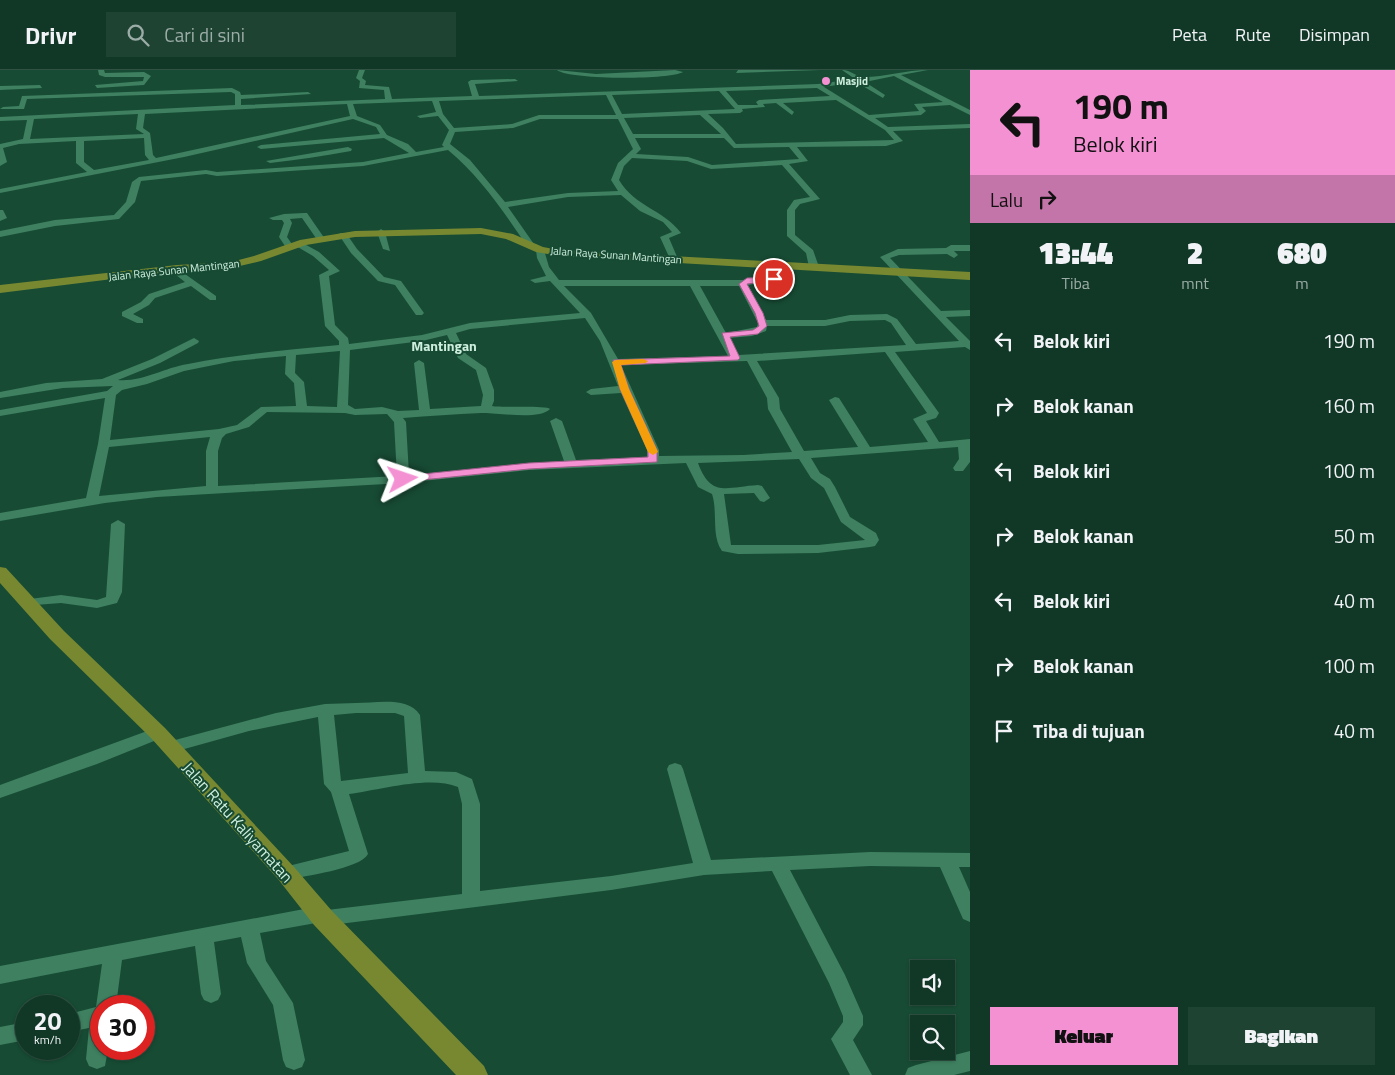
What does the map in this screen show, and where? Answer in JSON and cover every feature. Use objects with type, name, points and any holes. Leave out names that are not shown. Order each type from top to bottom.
[{"type":"main road","name":"Jalan Raya Sunan Mantingan","points":[[0,289],[246,262],[294,245],[343,235],[381,232],[481,232],[509,236],[536,249],[970,276]]},
{"type":"main road","name":"Jalan Ratu Kaliyamatan","points":[[2,576],[57,635],[164,740],[286,873],[322,916],[474,1075]]},
{"type":"street","points":[[101,70],[101,74],[105,75],[147,75],[143,89],[133,99]]},
{"type":"street","points":[[362,70],[359,78],[363,81],[361,88],[387,88],[389,102]]},
{"type":"street","points":[[560,70],[562,74],[572,75],[679,71],[686,78]]},
{"type":"street","points":[[787,70],[802,87]]},
{"type":"street","points":[[701,112],[734,146],[886,144],[899,141],[887,129],[837,98],[804,70]]},
{"type":"street","points":[[736,71],[817,70]]},
{"type":"street","points":[[845,70],[883,96]]},
{"type":"street","points":[[876,70],[955,102],[970,113]]},
{"type":"street","points":[[795,80],[828,85],[921,70]]},
{"type":"street","points":[[736,71],[743,77]]},
{"type":"street","points":[[512,73],[520,96]]},
{"type":"street","points":[[476,98],[470,83],[515,80]]},
{"type":"street","points":[[90,86],[144,83]]},
{"type":"street","points":[[749,83],[754,88]]},
{"type":"street","points":[[0,119],[305,104],[350,104],[520,96],[802,87],[819,83]]},
{"type":"street","points":[[692,84],[698,91]]},
{"type":"street","points":[[305,86],[308,87],[305,104]]},
{"type":"street","points":[[0,88],[48,87]]},
{"type":"street","points":[[284,95],[285,87]]},
{"type":"street","points":[[742,89],[751,97]]},
{"type":"street","points":[[16,96],[232,90],[237,91],[238,107]]},
{"type":"street","points":[[451,128],[506,127],[520,125],[539,117],[620,117],[701,112],[739,112],[740,110],[721,90]]},
{"type":"street","points":[[238,97],[308,94]]},
{"type":"street","points":[[608,94],[637,149],[622,165],[615,180],[623,193],[643,209],[666,220],[677,232],[664,237],[674,259]]},
{"type":"street","points":[[0,96],[8,96]]},
{"type":"street","points":[[917,97],[938,96]]},
{"type":"street","points":[[0,110],[20,108],[24,97]]},
{"type":"street","points":[[737,108],[762,107],[758,102],[837,98]]},
{"type":"street","points":[[435,100],[440,114],[451,128]]},
{"type":"street","points":[[778,101],[792,113]]},
{"type":"street","points":[[866,117],[921,113],[923,111],[916,105],[955,102]]},
{"type":"street","points":[[350,104],[354,117]]},
{"type":"street","points":[[116,113],[128,105]]},
{"type":"street","points":[[142,112],[139,127],[147,133],[149,155],[154,160]]},
{"type":"street","points":[[420,116],[440,114]]},
{"type":"street","points":[[0,164],[3,162],[0,148],[26,139],[31,117]]},
{"type":"street","points":[[0,191],[184,155],[354,117],[378,126],[385,136],[405,146],[413,153]]},
{"type":"street","points":[[321,124],[333,141],[355,156]]},
{"type":"street","points":[[451,128],[470,124]]},
{"type":"street","points":[[887,129],[970,126]]},
{"type":"street","points":[[451,128],[445,142],[449,148],[467,162],[536,249],[555,280],[588,315],[616,362],[624,389],[652,450],[654,460]]},
{"type":"street","points":[[20,142],[147,136]]},
{"type":"street","points":[[261,147],[385,136]]},
{"type":"street","points":[[630,136],[726,136]]},
{"type":"street","points":[[255,138],[269,161],[271,170]]},
{"type":"street","points":[[80,139],[80,163],[93,173]]},
{"type":"street","points":[[631,156],[688,159],[711,167],[785,164],[804,161],[791,145]]},
{"type":"street","points":[[0,234],[55,223],[116,217],[121,214],[136,194],[138,180],[200,170],[271,170],[355,156],[413,153],[449,148]]},
{"type":"street","points":[[269,161],[309,157],[319,153],[355,156]]},
{"type":"street","points":[[184,155],[190,161]]},
{"type":"street","points":[[785,164],[816,199],[797,202],[791,210],[791,236],[810,252],[814,267]]},
{"type":"street","points":[[503,206],[568,194],[623,193]]},
{"type":"street","points":[[294,210],[303,215],[322,239]]},
{"type":"street","points":[[0,212],[3,218],[0,219]]},
{"type":"street","points":[[273,218],[303,215]]},
{"type":"street","points":[[284,216],[288,223],[283,237],[294,245],[308,248],[335,270],[335,272],[324,275],[330,326],[341,335],[346,348],[342,406],[345,410]]},
{"type":"street","points":[[381,232],[388,249]]},
{"type":"street","points":[[343,235],[381,279],[398,283],[419,313]]},
{"type":"street","points":[[968,343],[884,258],[898,252],[952,253],[956,247],[970,248]]},
{"type":"street","points":[[770,264],[774,278],[772,280],[780,293]]},
{"type":"street","points":[[179,268],[180,273],[191,283],[213,298]]},
{"type":"street","points":[[535,280],[743,283],[772,280]]},
{"type":"street","points":[[693,282],[735,358]]},
{"type":"street","points":[[140,321],[125,314],[146,303],[146,300],[152,296],[191,283]]},
{"type":"street","points":[[724,336],[756,332],[762,329],[763,323],[743,283]]},
{"type":"street","points":[[938,314],[970,313]]},
{"type":"street","points":[[92,501],[104,444],[110,394],[113,389],[148,381],[172,370],[198,365],[422,338],[470,326],[588,315]]},
{"type":"street","points":[[763,323],[825,323],[850,318],[887,316],[894,320],[914,348]]},
{"type":"street","points":[[450,331],[462,356],[481,368],[490,400],[484,409]]},
{"type":"street","points":[[106,382],[156,361],[180,346],[194,341]]},
{"type":"street","points":[[616,362],[750,358],[889,350],[968,343]]},
{"type":"street","points":[[180,346],[198,365]]},
{"type":"street","points":[[889,350],[933,413],[930,416],[919,419],[935,445]]},
{"type":"street","points":[[292,353],[290,374],[299,382],[302,409]]},
{"type":"street","points":[[717,491],[721,503],[724,544],[730,549],[818,549],[870,543],[872,540],[871,536],[843,516],[836,498],[822,477],[815,475],[774,409],[772,398],[750,358]]},
{"type":"street","points":[[419,363],[425,412]]},
{"type":"street","points":[[0,395],[26,390],[106,382],[131,384]]},
{"type":"street","points":[[591,392],[624,389]]},
{"type":"street","points":[[0,413],[110,394]]},
{"type":"street","points":[[835,400],[866,450]]},
{"type":"street","points":[[104,444],[221,432],[241,428],[256,412],[265,409],[386,410],[396,414],[484,409],[512,412],[544,409]]},
{"type":"street","points":[[396,414],[400,422],[403,479]]},
{"type":"street","points":[[556,421],[571,464]]},
{"type":"street","points":[[212,490],[213,452],[217,435],[221,432]]},
{"type":"street","points":[[0,517],[92,501],[157,493],[403,479],[571,464],[802,455],[966,443],[964,464],[959,468]]},
{"type":"street","points":[[690,459],[704,489],[717,491],[758,489],[764,498]]},
{"type":"street","points":[[27,603],[60,599],[97,604],[111,601],[115,592],[118,524]]},
{"type":"street","points":[[0,792],[91,760],[164,740],[325,709],[368,707],[410,711],[412,715],[417,778]]},
{"type":"street","points":[[325,709],[334,787],[339,789],[417,778],[461,779],[469,788],[471,900]]},
{"type":"street","points":[[675,769],[704,868]]},
{"type":"street","points":[[286,873],[352,858],[359,854],[342,807],[339,789]]},
{"type":"street","points":[[0,975],[203,936],[322,916],[612,883],[704,868],[870,859],[970,860]]},
{"type":"street","points":[[947,861],[970,914]]},
{"type":"street","points":[[777,863],[849,1006],[853,1024],[841,1039],[861,1075]]},
{"type":"street","points":[[249,928],[257,963],[283,1003],[294,1060]]},
{"type":"street","points":[[203,936],[211,994]]},
{"type":"street","points":[[105,995],[113,954]]},
{"type":"street","points":[[0,1036],[15,1033]]},
{"type":"street","points":[[916,1075],[970,1061]]},
{"type":"slow traffic","points":[[643,361],[616,362],[624,389],[653,452]]},
{"type":"place","name":"Masjid","points":[[826,81]]},
{"type":"district","name":"Mantingan","points":[[444,346]]},
{"type":"route","points":[[403,479],[458,475],[529,466],[654,460],[652,450],[624,389],[616,362],[735,358],[724,336],[756,332],[762,329],[763,326],[759,313],[743,284],[747,281],[774,279]]}]
